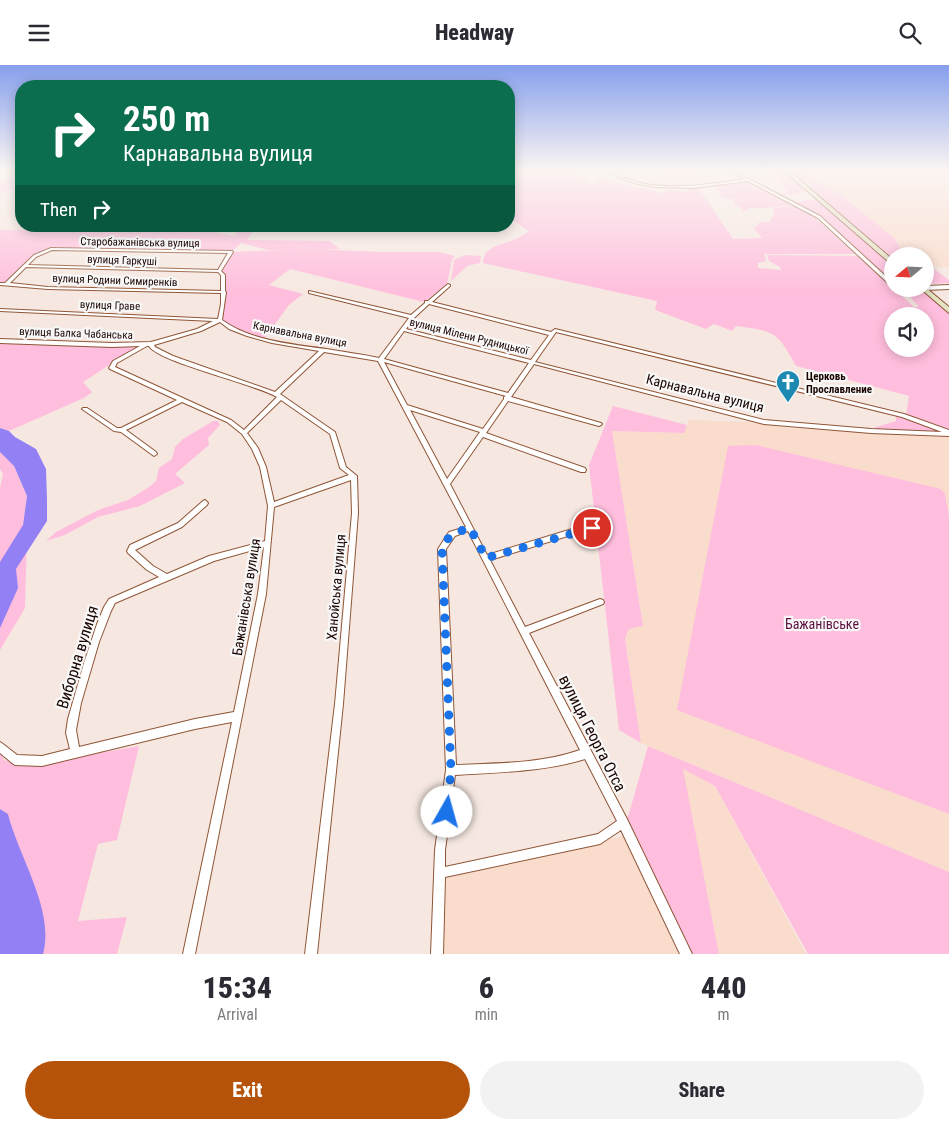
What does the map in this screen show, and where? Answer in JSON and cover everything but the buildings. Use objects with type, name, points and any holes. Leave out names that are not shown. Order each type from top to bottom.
[{"type":"main road","points":[[832,210],[884,255]]},
{"type":"main road","points":[[934,297],[949,311]]},
{"type":"street","points":[[807,210],[819,217],[884,277]]},
{"type":"street","name":"Старобажанівська вулиця","points":[[25,266],[35,257],[48,250],[231,252],[219,271]]},
{"type":"street","points":[[3,284],[25,266]]},
{"type":"street","name":"вулиця Гаркуші","points":[[25,266],[219,271]]},
{"type":"street","points":[[148,344],[198,329],[220,320],[224,292],[223,275],[219,271]]},
{"type":"street","name":"вулиця Родини Симиренків","points":[[3,284],[48,288],[224,292]]},
{"type":"street","points":[[380,360],[412,317],[448,285]]},
{"type":"street","points":[[934,288],[949,287]]},
{"type":"street","name":"вулиця Мілени Рудницької","points":[[311,292],[412,317]]},
{"type":"street","name":"вулиця Мілени Рудницької","points":[[427,302],[554,332]]},
{"type":"street","name":"вулиця Граве","points":[[0,310],[220,320]]},
{"type":"street","name":"Карнавальна вулиця","points":[[220,320],[226,327],[251,337],[380,360]]},
{"type":"street","name":"вулиця Мілени Рудницької","points":[[402,329],[532,362]]},
{"type":"street","points":[[447,484],[554,332]]},
{"type":"street","name":"Карнавальна вулиця","points":[[554,332],[904,415],[949,433]]},
{"type":"street","name":"вулиця Балка Чабанська","points":[[0,341],[148,344]]},
{"type":"street","points":[[148,344],[171,357],[278,395],[333,433],[343,468],[354,476]]},
{"type":"street","name":"Бажанівська вулиця","points":[[148,344],[115,362],[112,368],[150,383],[181,400],[229,421],[244,433],[260,457],[271,506],[262,594],[189,954]]},
{"type":"street","points":[[244,433],[278,395],[324,350]]},
{"type":"street","points":[[380,360],[599,424]]},
{"type":"street","points":[[380,360],[407,407],[470,528],[452,534],[442,549],[451,770],[440,850],[437,954]]},
{"type":"street","name":"Карнавальна вулиця","points":[[532,362],[764,422],[872,431],[949,433]]},
{"type":"street","points":[[85,409],[116,430],[122,430],[181,400]]},
{"type":"street","points":[[407,407],[583,470]]},
{"type":"street","points":[[122,430],[154,454]]},
{"type":"street","points":[[271,506],[354,476]]},
{"type":"street","name":"Ханойська вулиця","points":[[312,954],[339,704],[354,513],[354,476]]},
{"type":"street","points":[[167,578],[150,568],[131,551],[133,547],[186,521],[204,503]]},
{"type":"street","points":[[486,558],[596,525]]},
{"type":"street","name":"вулиця Георга Отса","points":[[470,528],[623,823],[686,954]]},
{"type":"street","name":"Виборна вулиця","points":[[76,752],[72,741],[71,729],[76,705],[109,604],[115,599],[212,558],[268,543]]},
{"type":"street","points":[[524,631],[600,601]]},
{"type":"street","points":[[0,747],[15,760],[30,762],[238,716]]},
{"type":"street","points":[[451,770],[534,764],[572,759],[587,753]]},
{"type":"street","points":[[440,873],[600,839],[623,823]]},
{"type":"shaded area","points":[[860,210],[949,210],[949,267],[934,267],[934,247],[900,247],[894,238]]},
{"type":"shaded area","points":[[689,420],[749,422],[787,428],[949,437],[949,516],[945,494],[677,709],[949,814],[949,872],[641,743],[625,639],[629,629],[643,626],[612,431],[684,433]]},
{"type":"shaded area","points":[[0,428],[9,431],[15,437],[36,449],[46,469],[47,521],[16,569],[18,588],[0,628],[0,562],[23,525],[27,496],[14,466],[0,452]]},
{"type":"shaded area","points":[[682,768],[715,786],[806,954],[719,954]]},
{"type":"shaded area","points":[[0,809],[8,814],[40,902],[45,937],[43,954],[0,954]]},
{"type":"shaded area","points":[[624,836],[679,954],[444,954],[442,877]]},
{"type":"green space","points":[[515,210],[714,210],[733,239],[762,238],[753,227],[758,226],[758,223],[770,222],[774,210],[803,210],[812,215],[855,254],[764,254],[766,261],[758,263],[758,268],[781,270],[780,267],[769,261],[767,255],[857,256],[884,280],[884,297],[903,297],[914,307],[884,307],[884,357],[934,357],[934,307],[919,307],[910,297],[930,297],[934,300],[949,314],[949,430],[906,415],[909,396],[796,366],[779,339],[759,329],[736,326],[732,331],[714,324],[706,329],[655,310],[657,301],[483,263],[486,253],[490,249],[516,239],[529,231],[515,222]]},
{"type":"green space","points":[[811,210],[830,210],[884,258],[884,275],[814,211]]},
{"type":"green space","points":[[836,210],[860,210],[894,238],[900,247],[884,247],[884,252]]},
{"type":"green space","points":[[0,230],[15,230],[15,232],[214,232],[234,236],[237,232],[252,232],[247,240],[329,241],[340,249],[268,250],[241,243],[231,252],[51,249],[36,256],[12,278],[0,284]]},
{"type":"green space","points":[[311,249],[440,252],[455,256],[452,260],[447,284],[424,302],[290,269],[269,285],[303,294],[289,305],[264,339],[241,332],[225,322],[222,315],[225,299],[224,275],[220,271],[232,252]]},
{"type":"green space","points":[[466,255],[481,256],[480,263],[467,266],[451,281],[454,260]]},
{"type":"green space","points":[[934,269],[949,280],[949,283],[934,284]]},
{"type":"green space","points":[[0,341],[140,345],[83,382],[92,392],[84,398],[9,431],[0,428]]},
{"type":"green space","points":[[613,406],[687,425],[684,433],[612,431],[643,626],[629,629],[625,639],[641,743],[619,730],[589,465]]},
{"type":"green space","points":[[896,415],[944,432],[870,429],[896,421]]},
{"type":"green space","points":[[213,421],[218,421],[220,425],[208,438],[209,445],[175,474],[185,483],[140,506],[98,517],[65,535],[46,541],[56,532],[98,510],[128,500],[149,487],[156,481],[159,468],[172,459],[175,447],[183,439]]},
{"type":"green space","name":"Бажанівське","points":[[756,445],[941,489],[945,494],[949,516],[949,814],[677,710],[728,446]]},
{"type":"green space","points":[[0,452],[14,466],[27,496],[23,525],[27,537],[25,608],[0,650],[0,488],[3,474],[0,469]]},
{"type":"green space","points":[[139,746],[117,840],[98,844],[78,921],[127,917],[117,954],[0,954],[24,862],[14,838],[8,814],[0,809],[0,750],[4,760],[25,766]]},
{"type":"green space","points":[[648,746],[949,872],[949,954],[808,954],[715,786],[683,769],[719,954],[686,954],[623,823],[629,814]]},
{"type":"place","name":"Церковь Прославление","points":[[788,403]]},
{"type":"route","points":[[447,812],[451,770],[442,549],[444,543],[452,534],[470,528],[486,558],[592,528]]}]
